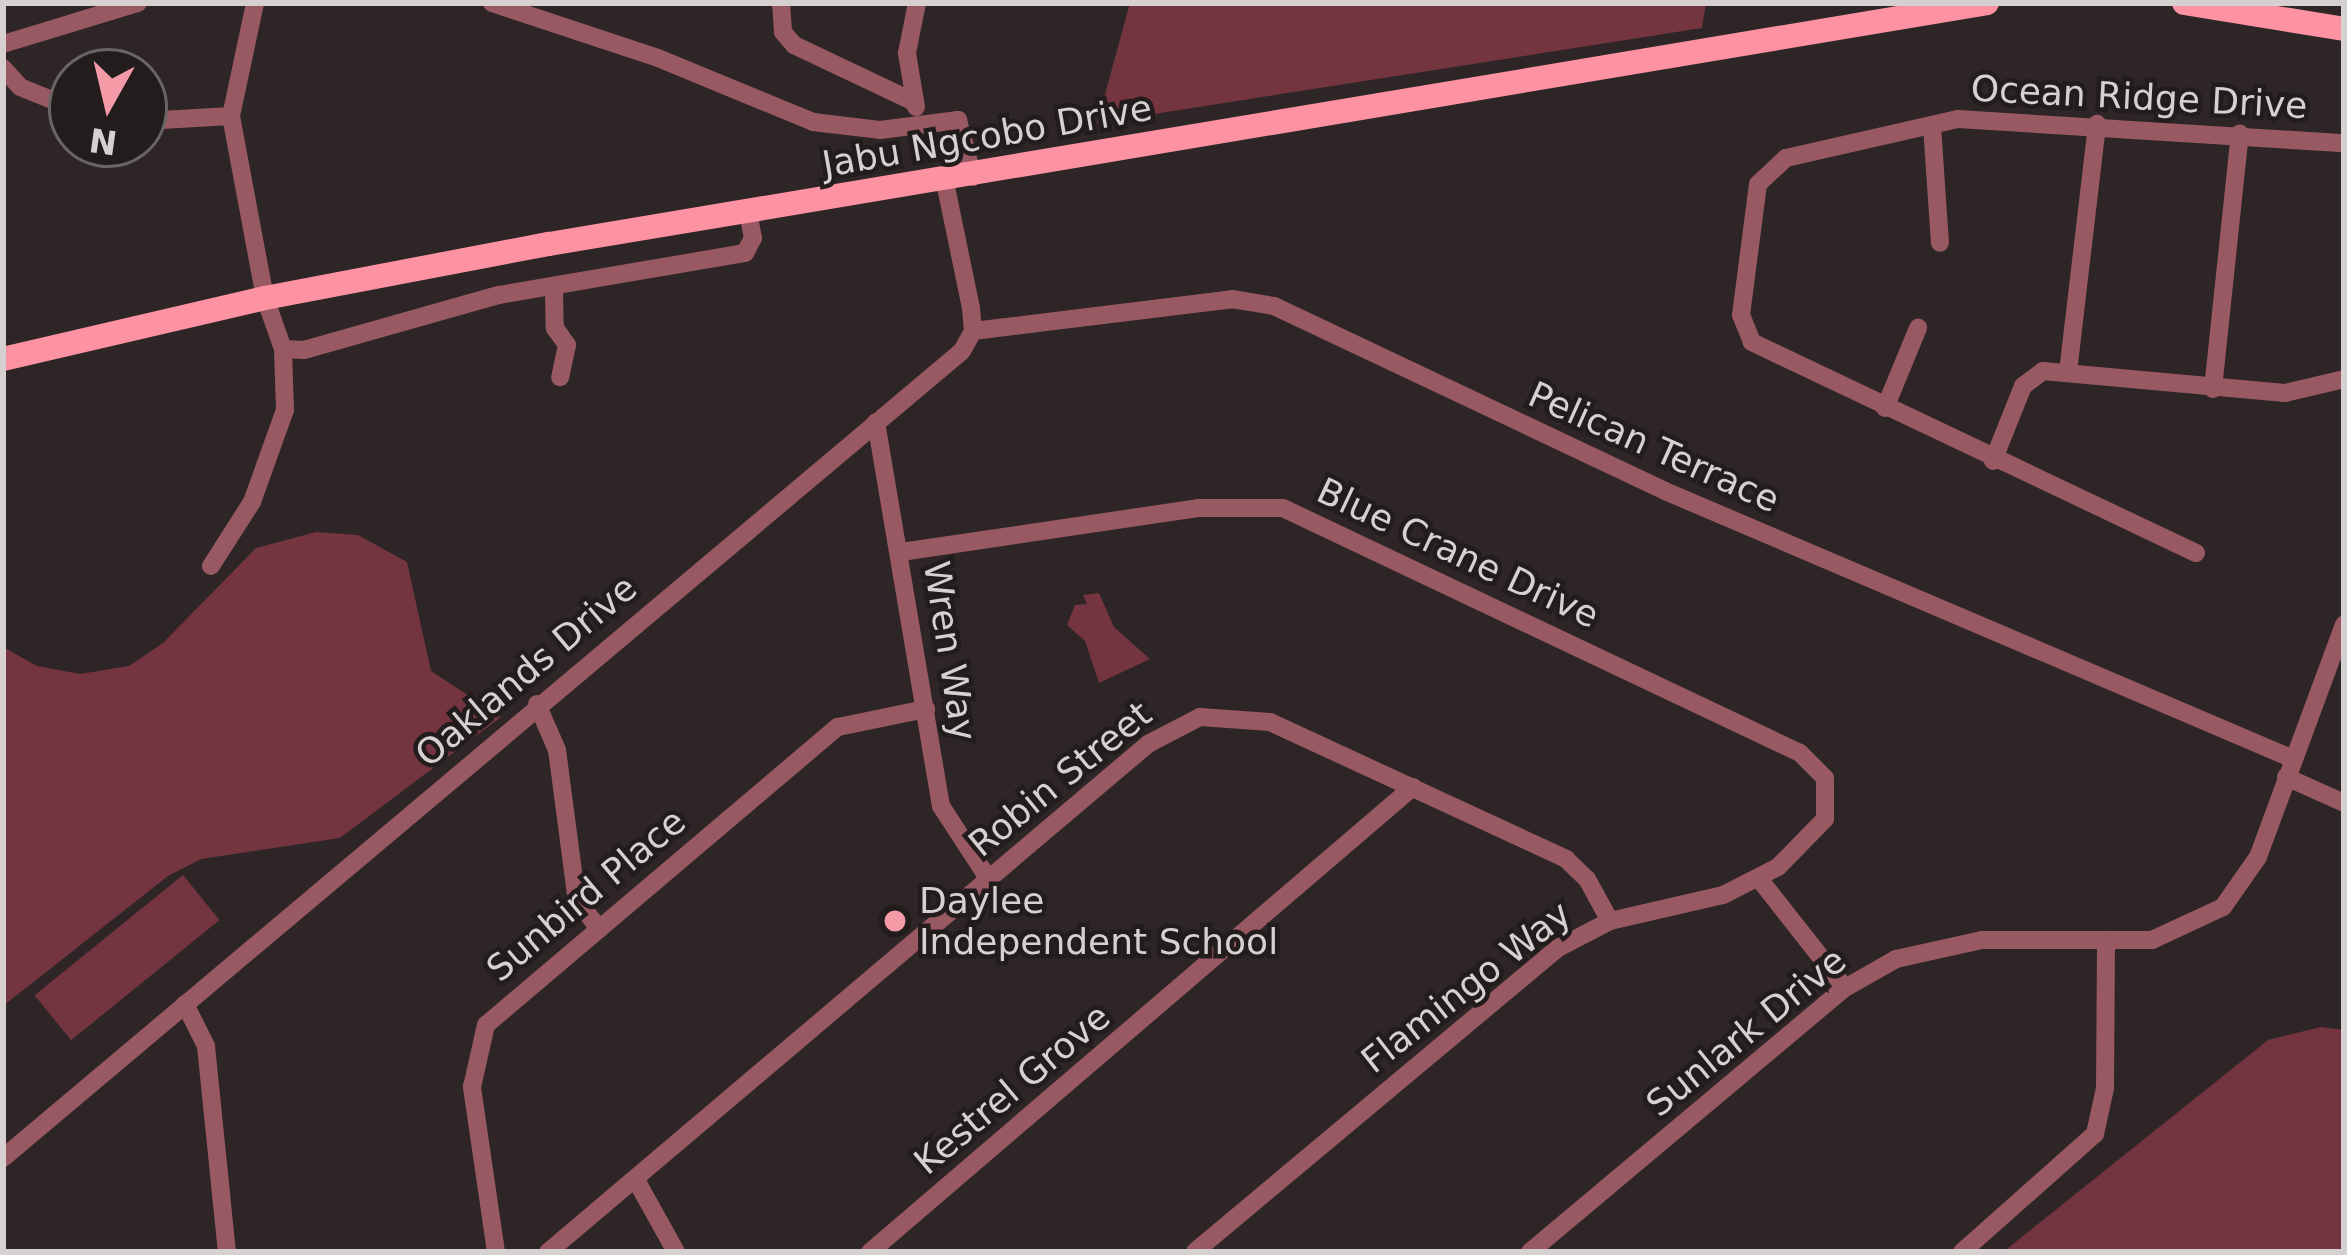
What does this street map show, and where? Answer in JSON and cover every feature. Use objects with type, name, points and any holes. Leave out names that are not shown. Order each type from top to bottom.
[{"type":"main road","name":"Jabu Ngcobo Drive","points":[[3,359],[265,298],[945,183],[1811,27],[1988,3]]},
{"type":"main road","points":[[2184,3],[2344,29]]},
{"type":"street","points":[[3,44],[138,3]]},
{"type":"street","points":[[212,566],[276,446],[285,410],[283,349],[265,298],[232,116],[255,3]]},
{"type":"street","points":[[781,3],[783,32],[794,45],[912,101]]},
{"type":"street","points":[[916,3],[907,53],[912,101],[924,121]]},
{"type":"street","points":[[504,4],[813,122],[880,130],[924,121],[958,121],[973,177]]},
{"type":"street","points":[[3,68],[20,87],[48,98]]},
{"type":"street","points":[[168,120],[232,116]]},
{"type":"street","name":"Ocean Ridge Drive","points":[[2196,554],[1772,356],[1744,331],[1754,205],[1768,170],[1786,158],[1992,117],[2344,143]]},
{"type":"street","points":[[2068,372],[2097,124]]},
{"type":"street","name":"Ocean Ridge Drive","points":[[1932,126],[1940,243]]},
{"type":"street","points":[[2213,388],[2240,133]]},
{"type":"street","points":[[945,183],[973,331]]},
{"type":"street","points":[[283,349],[554,289],[745,253],[753,238],[748,213]]},
{"type":"street","points":[[554,289],[555,328],[568,346],[560,377]]},
{"type":"street","name":"Pelican Terrace","points":[[973,331],[1232,299],[1274,306],[1665,491],[2289,767],[2344,803]]},
{"type":"street","points":[[1885,408],[1918,328]]},
{"type":"street","name":"Oaklands Drive","points":[[3,1157],[536,704],[962,351],[973,331]]},
{"type":"street","points":[[1994,460],[2023,386],[2043,371],[2285,393],[2344,379]]},
{"type":"street","name":"Wren Way","points":[[876,422],[947,824],[988,878]]},
{"type":"street","name":"Blue Crane Drive","points":[[901,552],[1234,504],[1301,514],[1808,758],[1829,790],[1825,819],[1760,880]]},
{"type":"street","name":"Sunlark Drive","points":[[1533,1251],[1845,988],[1896,959],[1954,942],[2106,943],[2174,934],[2223,907],[2258,857],[2344,624]]},
{"type":"street","points":[[536,704],[557,750],[577,901],[601,929]]},
{"type":"street","name":"Sunbird Place","points":[[496,1252],[472,1087],[476,1045],[501,1010],[838,727],[926,709]]},
{"type":"street","name":"Robin Street","points":[[548,1252],[1148,744],[1200,717],[1270,722],[1578,867],[1610,921]]},
{"type":"street","name":"Kestrel Grove","points":[[870,1252],[1413,787]]},
{"type":"street","points":[[1760,880],[1845,988]]},
{"type":"street","name":"Flamingo Way","points":[[1196,1252],[1532,968],[1610,921],[1760,880]]},
{"type":"street","points":[[1962,1252],[2095,1134],[2104,1088],[2106,943]]},
{"type":"street","points":[[184,1004],[206,1046],[227,1252]]},
{"type":"street","points":[[636,1180],[676,1252]]},
{"type":"shaded area","points":[[1130,3],[1706,3],[1702,28],[1097,123]]},
{"type":"shaded area","points":[[316,532],[358,535],[407,562],[431,671],[501,717],[340,838],[201,859],[168,876],[3,1006],[3,647],[37,666],[80,674],[129,666],[163,643],[256,548]]},
{"type":"shaded area","points":[[1099,593],[1114,627],[1150,659],[1099,683],[1085,641],[1067,625],[1075,605],[1087,604],[1083,595]]},
{"type":"shaded area","points":[[183,875],[220,920],[71,1040],[35,995]]},
{"type":"shaded area","points":[[2321,1027],[2344,1030],[2344,1252],[2003,1252],[2268,1040]]},
{"type":"place","name":"Daylee Independent School","points":[[895,921]]}]
